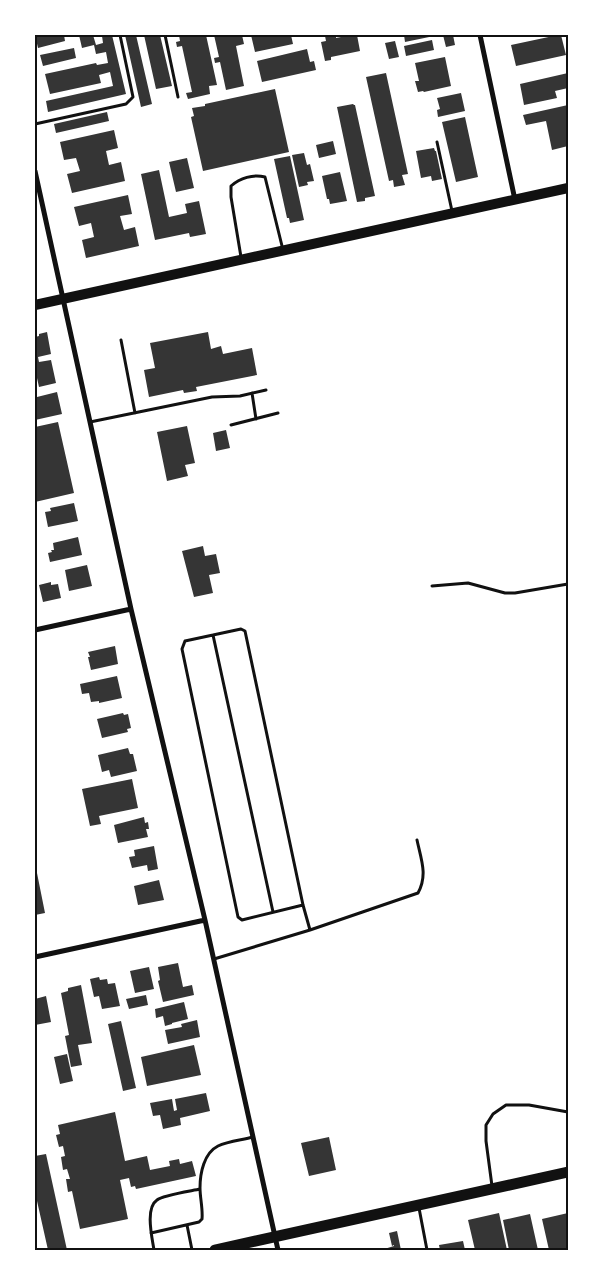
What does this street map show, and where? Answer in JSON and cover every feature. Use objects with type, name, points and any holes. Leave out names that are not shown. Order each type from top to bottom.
[{"type":"main road","points":[[35,305],[568,188]]},
{"type":"main road","points":[[215,1250],[568,1172]]},
{"type":"street","points":[[480,35],[515,200]]},
{"type":"street","points":[[35,171],[132,609],[205,920],[278,1250]]},
{"type":"street","points":[[35,630],[132,609]]},
{"type":"street","points":[[35,958],[205,920]]},
{"type":"lane","points":[[35,124],[126,104],[133,97],[120,35]]},
{"type":"lane","points":[[165,35],[178,97]]},
{"type":"lane","points":[[437,142],[452,214]]},
{"type":"lane","points":[[241,260],[230,193],[231,186],[244,177],[265,177],[283,251]]},
{"type":"lane","points":[[121,340],[135,413]]},
{"type":"lane","points":[[90,422],[212,398],[240,396],[266,390]]},
{"type":"lane","points":[[252,393],[256,418]]},
{"type":"lane","points":[[231,424],[278,413]]},
{"type":"lane","points":[[432,586],[468,583],[505,593],[514,593],[568,584]]},
{"type":"lane","points":[[303,905],[242,920],[238,917],[182,649],[185,641],[241,629],[245,631],[303,905],[310,930]]},
{"type":"lane","points":[[213,635],[273,912]]},
{"type":"lane","points":[[214,960],[418,893],[423,884],[424,873],[417,840]]},
{"type":"lane","points":[[493,1189],[486,1141],[486,1125],[492,1114],[506,1105],[529,1105],[568,1112]]},
{"type":"lane","points":[[151,1233],[199,1222],[202,1219],[200,1189],[204,1163],[214,1149],[220,1145],[253,1137]]},
{"type":"lane","points":[[154,1250],[150,1219],[155,1200],[200,1189]]},
{"type":"lane","points":[[418,1205],[427,1250]]},
{"type":"lane","points":[[187,1225],[192,1250]]},
{"type":"building","points":[[35,35],[64,35],[65,41],[38,48]]},
{"type":"building","points":[[79,35],[93,35],[96,45],[103,43],[102,36],[112,35],[126,94],[48,112],[46,101],[113,86],[110,72],[99,75],[101,83],[50,94],[45,74],[96,63],[97,65],[108,63],[106,52],[96,54],[94,45],[82,48]]},
{"type":"building","points":[[125,35],[136,35],[152,104],[141,107]]},
{"type":"building","points":[[144,35],[160,35],[172,86],[156,89]]},
{"type":"building","points":[[179,35],[206,35],[217,85],[209,86],[210,94],[188,99],[186,93],[192,92],[182,46],[177,47],[176,42],[180,41]]},
{"type":"building","points":[[214,35],[242,35],[244,44],[236,46],[244,86],[226,90],[220,62],[215,63],[214,58],[219,57]]},
{"type":"building","points":[[251,35],[291,35],[293,44],[255,52]]},
{"type":"building","points":[[336,35],[336,38],[357,35],[360,51],[331,57],[331,60],[325,61],[321,42],[326,41],[325,36]]},
{"type":"building","points":[[404,35],[434,35],[434,36],[405,42]]},
{"type":"building","points":[[443,35],[453,35],[455,45],[446,47]]},
{"type":"building","points":[[561,35],[566,55],[516,66],[511,45]]},
{"type":"building","points":[[432,40],[434,50],[406,56],[404,46]]},
{"type":"building","points":[[395,41],[399,57],[389,59],[385,43]]},
{"type":"building","points":[[74,48],[76,58],[43,66],[40,55]]},
{"type":"building","points":[[307,49],[310,62],[314,61],[316,70],[262,82],[257,61]]},
{"type":"building","points":[[445,57],[451,86],[418,92],[415,81],[419,81],[415,63]]},
{"type":"building","points":[[386,73],[408,174],[402,175],[405,185],[394,187],[393,180],[389,181],[366,77]]},
{"type":"building","points":[[568,73],[568,88],[555,91],[557,98],[524,105],[520,84]]},
{"type":"building","points":[[275,89],[289,152],[203,171],[191,117],[194,116],[192,108]]},
{"type":"building","points":[[461,93],[465,111],[438,117],[437,110],[440,109],[437,98]]},
{"type":"building","points":[[355,105],[375,196],[365,198],[365,201],[357,202],[337,107]]},
{"type":"building","points":[[568,105],[568,146],[552,150],[546,121],[526,125],[523,115]]},
{"type":"building","points":[[107,112],[109,121],[56,133],[54,124]]},
{"type":"building","points":[[465,117],[478,177],[456,182],[442,122]]},
{"type":"building","points":[[114,130],[118,148],[106,151],[109,165],[121,162],[125,181],[72,193],[67,174],[80,171],[76,158],[64,160],[60,142]]},
{"type":"building","points":[[333,141],[336,154],[319,158],[316,145]]},
{"type":"building","points":[[434,148],[442,179],[432,181],[431,176],[421,178],[416,151]]},
{"type":"building","points":[[304,153],[307,165],[310,164],[314,181],[307,182],[308,185],[299,187],[292,155]]},
{"type":"building","points":[[290,156],[304,220],[290,223],[289,218],[287,218],[274,159]]},
{"type":"building","points":[[187,158],[194,188],[176,192],[169,162]]},
{"type":"building","points":[[159,170],[169,217],[187,213],[185,204],[199,201],[206,234],[190,237],[189,233],[155,240],[141,174]]},
{"type":"building","points":[[340,172],[347,201],[330,204],[329,199],[327,199],[322,176]]},
{"type":"building","points":[[128,195],[132,214],[120,216],[124,230],[135,227],[139,246],[86,258],[82,240],[94,237],[91,223],[79,226],[74,207]]},
{"type":"building","points":[[47,332],[51,354],[38,357],[39,362],[51,360],[56,383],[39,387],[35,369],[35,337]]},
{"type":"building","points":[[208,332],[211,349],[221,346],[223,354],[252,348],[257,375],[196,387],[197,391],[184,393],[183,390],[149,397],[144,370],[155,368],[150,343]]},
{"type":"building","points":[[57,392],[62,414],[35,420],[35,394],[37,397]]},
{"type":"building","points":[[58,422],[74,493],[35,502],[35,427]]},
{"type":"building","points":[[187,426],[195,463],[185,465],[188,476],[167,481],[157,432]]},
{"type":"building","points":[[226,430],[230,448],[216,451],[213,433]]},
{"type":"building","points":[[74,503],[78,521],[48,527],[45,512],[51,511],[50,508]]},
{"type":"building","points":[[78,537],[82,555],[50,562],[48,553],[54,550],[53,543]]},
{"type":"building","points":[[203,546],[205,556],[216,554],[220,573],[209,575],[213,593],[194,597],[182,551]]},
{"type":"building","points":[[87,565],[92,586],[69,591],[65,570]]},
{"type":"building","points":[[51,582],[51,585],[58,584],[61,598],[43,602],[39,585]]},
{"type":"building","points":[[115,646],[118,664],[91,670],[88,652]]},
{"type":"building","points":[[117,676],[122,698],[99,703],[99,701],[91,702],[89,693],[82,694],[80,684]]},
{"type":"building","points":[[123,713],[124,715],[128,714],[131,728],[127,729],[128,732],[102,738],[97,719]]},
{"type":"building","points":[[128,748],[130,754],[133,754],[137,771],[111,777],[109,770],[102,772],[98,755]]},
{"type":"building","points":[[132,779],[138,808],[99,816],[101,824],[90,826],[82,789]]},
{"type":"building","points":[[144,817],[145,823],[148,822],[149,829],[146,829],[148,837],[118,843],[114,825]]},
{"type":"building","points":[[154,846],[158,869],[148,871],[147,865],[132,868],[129,857],[135,856],[134,850]]},
{"type":"building","points":[[35,869],[45,913],[35,915]]},
{"type":"building","points":[[159,880],[164,900],[138,905],[134,886]]},
{"type":"building","points":[[178,963],[183,987],[192,985],[194,995],[163,1002],[158,981],[160,980],[158,967]]},
{"type":"building","points":[[149,967],[154,989],[135,993],[130,971]]},
{"type":"building","points":[[99,977],[100,980],[107,979],[108,984],[115,983],[120,1006],[102,1009],[99,996],[94,997],[90,979]]},
{"type":"building","points":[[81,985],[92,1043],[78,1045],[82,1065],[71,1067],[65,1036],[69,1035],[61,993],[68,991],[68,988]]},
{"type":"building","points":[[146,995],[148,1005],[129,1009],[126,999]]},
{"type":"building","points":[[46,996],[51,1022],[35,1025],[35,999]]},
{"type":"building","points":[[184,1002],[188,1019],[165,1026],[163,1016],[156,1018],[155,1009]]},
{"type":"building","points":[[197,1020],[200,1037],[168,1044],[165,1030],[182,1027],[181,1024]]},
{"type":"building","points":[[121,1021],[136,1088],[123,1091],[108,1024]]},
{"type":"building","points":[[194,1045],[201,1075],[147,1086],[141,1057]]},
{"type":"building","points":[[67,1054],[73,1081],[60,1084],[54,1057]]},
{"type":"building","points":[[206,1093],[210,1111],[180,1118],[181,1125],[163,1129],[160,1115],[153,1116],[150,1103],[172,1099],[174,1111],[177,1110],[175,1099]]},
{"type":"building","points":[[115,1112],[125,1161],[147,1156],[150,1170],[170,1166],[169,1161],[179,1159],[180,1164],[192,1161],[196,1176],[136,1189],[135,1186],[131,1187],[129,1178],[120,1180],[128,1219],[80,1229],[72,1191],[68,1192],[66,1179],[70,1179],[67,1169],[63,1170],[61,1157],[65,1156],[63,1146],[59,1147],[56,1135],[60,1134],[58,1125]]},
{"type":"building","points":[[329,1137],[336,1170],[309,1176],[301,1143]]},
{"type":"building","points":[[46,1154],[67,1250],[48,1250],[35,1192],[35,1156]]},
{"type":"building","points":[[499,1213],[507,1250],[475,1250],[468,1220]]},
{"type":"building","points":[[568,1213],[568,1250],[549,1250],[542,1219]]},
{"type":"building","points":[[530,1214],[538,1250],[509,1250],[503,1220]]},
{"type":"building","points":[[397,1231],[401,1250],[381,1250],[394,1246],[392,1246],[389,1233]]},
{"type":"building","points":[[463,1241],[465,1250],[440,1250],[439,1245]]}]
